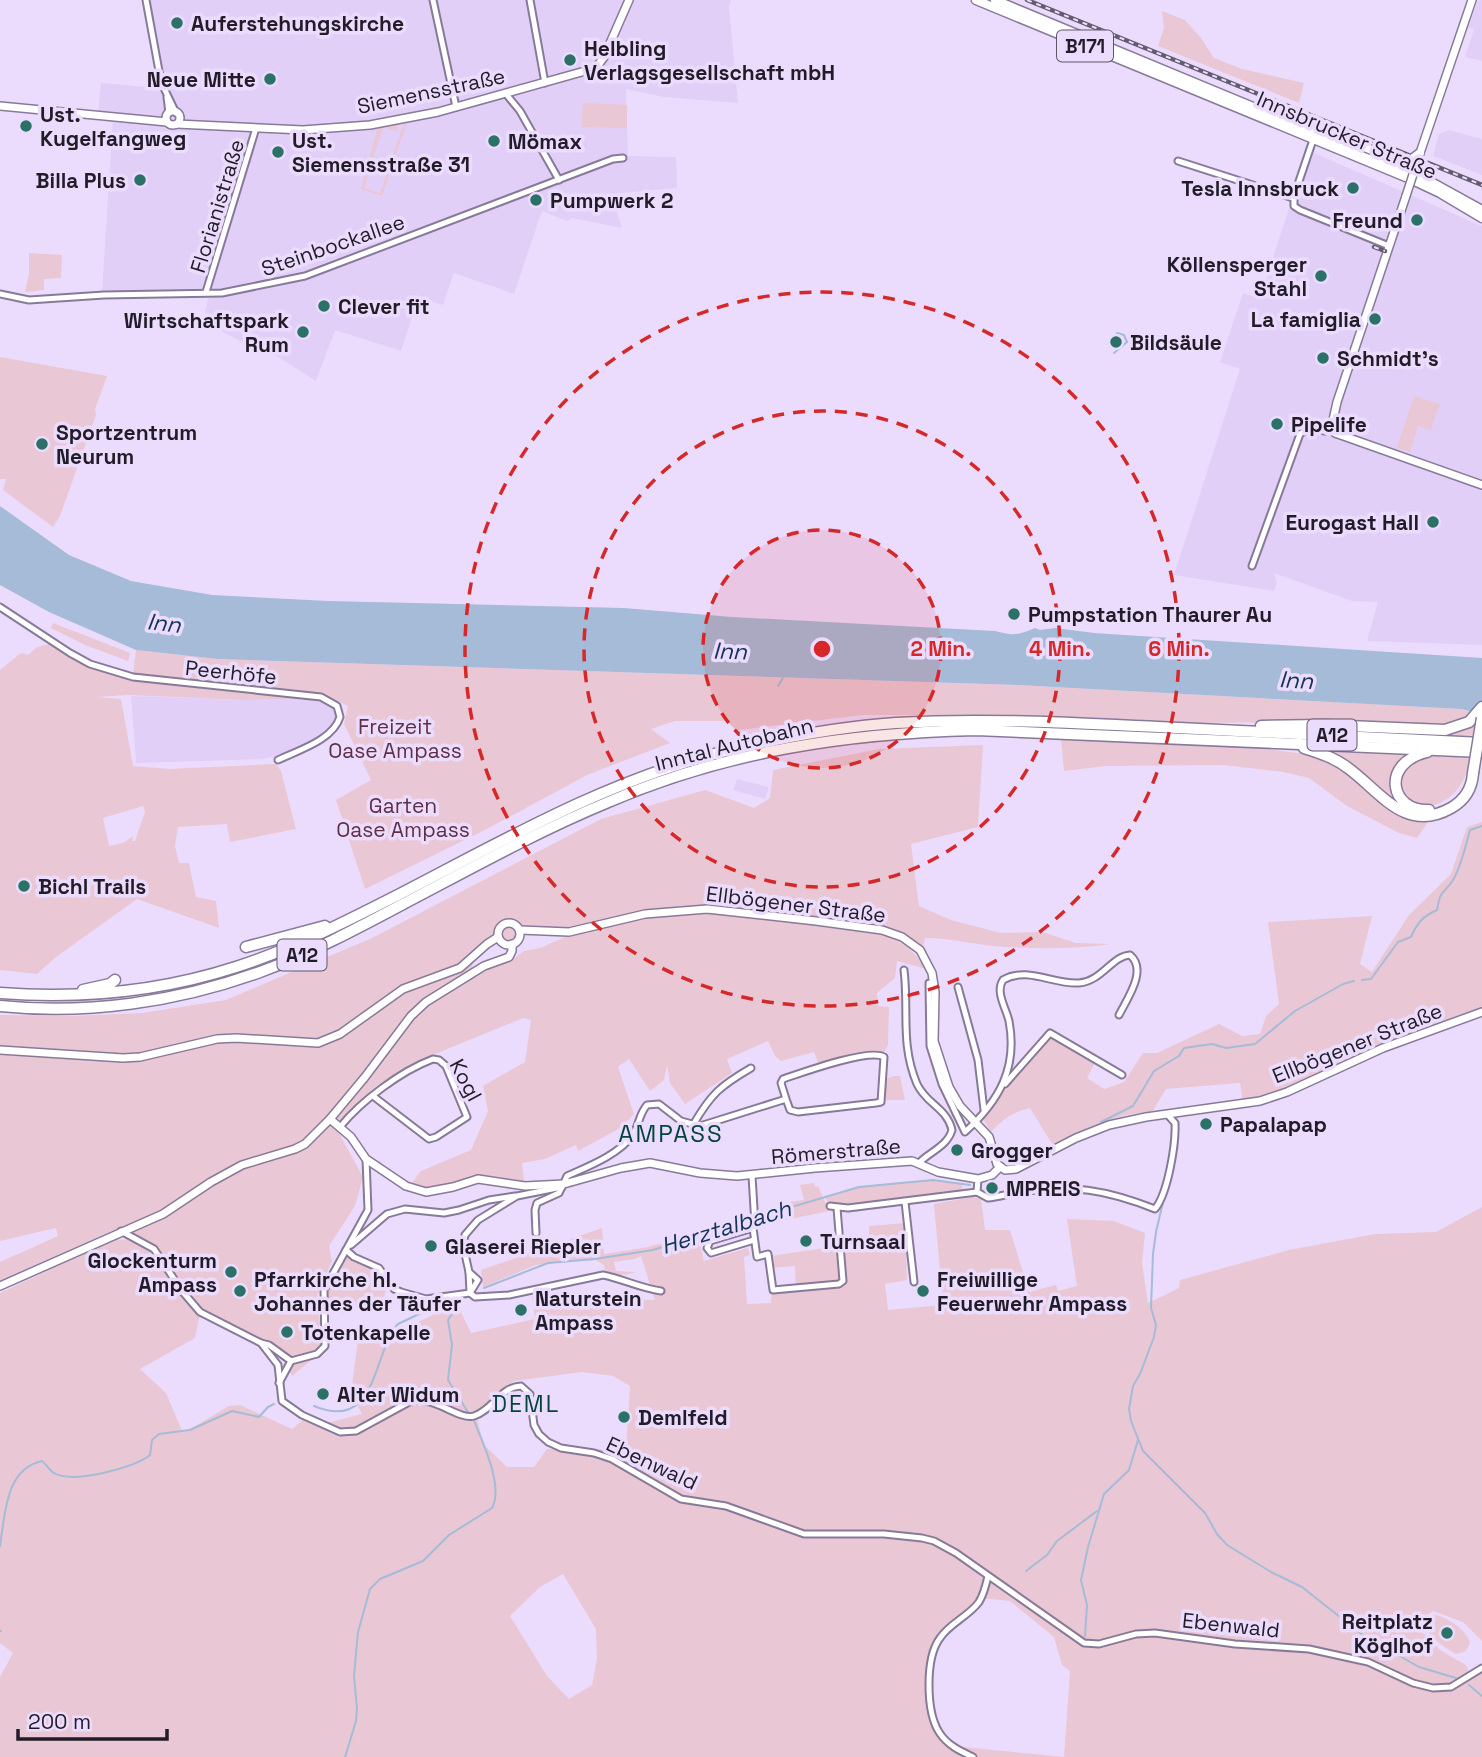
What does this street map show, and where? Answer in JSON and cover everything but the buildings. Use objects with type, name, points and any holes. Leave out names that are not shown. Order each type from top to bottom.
[{"type":"highway","points":[[1215,730],[1258,726],[1455,728],[1469,722],[1482,707]]},
{"type":"highway","points":[[1288,743],[1337,761],[1389,804],[1414,815],[1437,814],[1455,806],[1468,793],[1482,718]]},
{"type":"highway","name":"Inntal Autobahn","points":[[0,993],[62,996],[125,992],[202,977],[261,959],[352,919],[568,808],[640,778],[703,763],[794,736],[897,723],[1053,722],[1482,743]]},
{"type":"highway","name":"Inntal Autobahn","points":[[720,758],[816,742],[926,731],[1022,731],[1482,752]]},
{"type":"highway","points":[[1438,750],[1412,756],[1399,768],[1396,788],[1399,796],[1409,805],[1426,810],[1445,805],[1461,792],[1473,773]]},
{"type":"highway","name":"Inntal Autobahn","points":[[0,1006],[77,1008],[149,1001],[199,991],[261,972],[355,930],[543,831],[703,763]]},
{"type":"highway","points":[[246,947],[341,919],[352,919]]},
{"type":"highway","points":[[62,996],[110,984],[115,979]]},
{"type":"main road","name":"Siemensstraße","points":[[0,106],[149,121],[172,118],[195,126],[303,130],[360,126],[456,107],[589,71],[600,64],[629,0]]},
{"type":"main road","name":"Innsbrucker Straße","points":[[976,0],[1194,92],[1315,136],[1440,193],[1482,218]]},
{"type":"main road","name":"B171","points":[[995,0],[1282,119],[1315,136],[1424,178],[1482,211]]},
{"type":"main road","points":[[1472,0],[1337,402],[1331,429],[1335,433],[1482,485]]},
{"type":"main road","points":[[1282,119],[1297,121],[1399,161],[1409,160],[1421,149]]},
{"type":"main road","name":"Ellbögener Straße","points":[[520,930],[569,932],[645,914],[707,909],[816,920],[897,935],[920,950],[929,966],[935,988],[933,1033],[937,1052],[953,1096],[976,1122]]},
{"type":"main road","points":[[0,1051],[123,1058],[159,1053],[217,1039],[318,1043],[340,1034],[403,989],[460,968],[498,937],[500,927],[506,923],[514,924],[520,930],[519,939],[512,944],[504,944],[498,937]]},
{"type":"main road","points":[[0,1286],[163,1214],[242,1165],[299,1147],[312,1139],[411,1016],[426,1002],[484,966],[509,957],[512,944]]},
{"type":"main road","name":"Ellbögener Straße","points":[[1167,1114],[1244,1104],[1287,1093],[1383,1048],[1482,1012]]},
{"type":"main road","points":[[976,1122],[989,1137],[996,1162],[1000,1167],[1010,1170],[1020,1168],[1076,1138],[1109,1125],[1167,1114]]},
{"type":"main road","name":"Römerstraße","points":[[330,1119],[351,1138],[366,1159],[406,1186],[426,1192],[453,1188],[478,1179],[525,1186],[563,1186],[621,1168],[650,1163],[700,1173],[752,1176],[892,1161],[919,1163],[938,1172],[978,1179]]},
{"type":"main road","points":[[978,1179],[992,1175],[1000,1167]]},
{"type":"street","points":[[146,0],[161,82],[172,118]]},
{"type":"street","points":[[433,0],[456,107]]},
{"type":"street","points":[[530,0],[545,83]]},
{"type":"street","points":[[514,92],[520,111]]},
{"type":"street","points":[[506,94],[520,111],[559,180]]},
{"type":"street","name":"Florianistraße","points":[[206,292],[256,128]]},
{"type":"street","points":[[1315,136],[1293,198],[1294,206],[1389,246]]},
{"type":"street","name":"Steinbockallee","points":[[0,294],[29,300],[243,290],[305,276],[613,159],[622,159]]},
{"type":"street","points":[[1178,161],[1293,198]]},
{"type":"street","points":[[1252,566],[1300,434],[1309,428],[1331,429]]},
{"type":"street","name":"Peerhöfe","points":[[0,607],[90,664],[133,677],[321,697],[337,706],[340,717],[333,730],[278,760]]},
{"type":"street","points":[[1005,1084],[1010,1034],[1007,1012],[999,990],[1002,981],[1010,976],[1023,975],[1081,983],[1103,974],[1119,958],[1133,956],[1138,972],[1119,1016]]},
{"type":"street","points":[[904,970],[906,1041],[914,1075],[926,1098],[944,1112],[951,1130],[948,1139],[919,1163]]},
{"type":"street","points":[[929,983],[930,1046],[942,1084],[965,1132],[984,1114],[1005,1084],[1050,1032],[1122,1075]]},
{"type":"street","points":[[958,988],[978,1060],[984,1114]]},
{"type":"street","points":[[874,1054],[884,1057],[881,1102],[798,1112],[790,1110],[786,1099],[781,1083],[783,1079],[850,1059],[874,1054]]},
{"type":"street","name":"Kogl","points":[[340,1127],[349,1115],[373,1096],[418,1067],[436,1059],[446,1066],[467,1117],[429,1139],[373,1096]]},
{"type":"street","points":[[693,1125],[724,1083],[751,1068]]},
{"type":"street","points":[[536,1233],[537,1203],[559,1193],[567,1175],[588,1168],[623,1145],[634,1133],[641,1113],[649,1104],[659,1104],[678,1119],[703,1126],[786,1099]]},
{"type":"street","points":[[914,1282],[905,1202],[977,1192],[988,1198],[1043,1189],[1085,1189],[1120,1195],[1155,1209],[1163,1194],[1175,1140],[1175,1123],[1167,1114]]},
{"type":"street","points":[[279,1383],[292,1361],[317,1354],[325,1346],[324,1290],[368,1210],[366,1159]]},
{"type":"street","name":"Römerstraße","points":[[752,1176],[755,1218],[755,1225],[752,1227],[757,1257],[768,1254],[773,1290],[839,1284],[843,1281],[834,1207],[905,1202]]},
{"type":"street","points":[[977,1192],[978,1179]]},
{"type":"street","points":[[346,1250],[387,1214],[405,1209],[444,1213],[489,1200],[563,1186]]},
{"type":"street","points":[[470,1293],[469,1272],[463,1250],[465,1236],[478,1220],[517,1196]]},
{"type":"street","points":[[752,1227],[710,1241],[707,1248],[711,1253],[754,1240]]},
{"type":"street","points":[[121,1231],[154,1249],[182,1291],[200,1312],[269,1345],[292,1361]]},
{"type":"street","points":[[346,1250],[354,1257],[379,1268],[394,1289],[422,1299],[470,1293],[475,1297],[509,1295],[536,1287],[603,1275],[661,1291]]},
{"type":"street","points":[[261,1343],[278,1365],[279,1383]]},
{"type":"street","name":"Ebenwald","points":[[279,1383],[282,1401],[289,1407],[322,1426],[340,1432],[356,1431],[417,1399],[471,1416],[485,1410],[511,1388],[523,1387],[530,1394],[533,1423],[539,1434],[553,1445],[594,1453],[620,1463],[681,1499],[726,1506],[795,1532],[817,1536],[884,1534],[929,1539],[956,1553],[1076,1640],[1087,1644],[1100,1644],[1148,1633],[1235,1644],[1309,1649],[1368,1662],[1415,1684],[1438,1688],[1451,1687],[1482,1668]]},
{"type":"street","points":[[973,1757],[948,1742],[935,1724],[930,1665],[937,1641],[950,1626],[978,1604],[988,1576]]},
{"type":"shaded area","points":[[146,0],[731,0],[729,6],[738,103],[664,97],[626,89],[628,156],[676,157],[677,188],[611,194],[622,228],[572,218],[567,221],[542,211],[514,294],[454,273],[443,305],[419,297],[401,351],[335,330],[316,381],[267,350],[221,331],[205,312],[211,288],[102,292],[113,117],[98,115],[101,83],[161,88]]},
{"type":"shaded area","points":[[1478,0],[1482,0],[1482,61],[1465,57],[1474,29],[1468,28]]},
{"type":"shaded area","points":[[1449,130],[1482,139],[1482,175],[1433,156],[1439,134]]},
{"type":"shaded area","points":[[1314,153],[1482,226],[1482,645],[1367,641],[1378,602],[1352,601],[1274,573],[1277,582],[1274,591],[1174,575],[1240,369],[1220,362],[1243,293],[1260,298],[1290,205]]},
{"type":"shaded area","points":[[131,696],[244,700],[313,699],[325,701],[330,705],[336,712],[336,720],[331,727],[310,742],[282,756],[136,763]]},
{"type":"shaded area","points":[[737,779],[769,787],[765,799],[733,790]]},
{"type":"green space","points":[[1162,11],[1185,20],[1214,58],[1242,69],[1304,83],[1299,103],[1158,46],[1164,28]]},
{"type":"green space","points":[[583,103],[627,105],[627,128],[581,127]]},
{"type":"green space","points":[[404,123],[406,125],[382,196],[361,189],[377,130],[381,126],[398,125],[397,131],[383,127],[364,188],[380,193]]},
{"type":"green space","points":[[29,253],[62,255],[61,278],[44,279],[44,290],[25,292],[29,274]]},
{"type":"green space","name":"Sportzentrum Neurum","points":[[0,357],[107,376],[60,516],[53,527],[3,490],[6,479],[0,479]]},
{"type":"green space","points":[[1414,396],[1440,404],[1431,430],[1418,426],[1410,452],[1397,448]]},
{"type":"green space","points":[[53,623],[130,653],[128,661],[85,645],[51,628]]},
{"type":"green space","points":[[49,644],[90,666],[132,679],[313,699],[244,700],[128,695],[97,697],[121,699],[133,766],[169,769],[276,764],[281,771],[296,829],[230,842],[227,824],[178,827],[175,846],[179,863],[189,863],[196,897],[216,901],[219,928],[137,899],[56,957],[37,974],[0,970],[0,670],[21,653],[28,655],[37,647]],"holes":[[[143,806],[145,812],[135,841],[132,841],[133,836],[123,843],[109,846],[103,818]]]},
{"type":"green space","points":[[136,650],[218,659],[1018,685],[1461,709],[1482,714],[1482,736],[1456,735],[1392,725],[1316,722],[1194,723],[1027,715],[863,715],[738,730],[726,721],[675,721],[651,729],[670,743],[587,775],[487,829],[365,889],[336,800],[371,780],[344,724],[348,706],[323,694],[133,674]]},
{"type":"green space","points":[[1061,739],[1273,750],[1314,755],[1342,768],[1395,814],[1428,822],[1417,838],[1399,833],[1347,806],[1309,778],[1283,772],[1224,765],[1106,766],[1064,771]]},
{"type":"green space","points":[[983,745],[978,827],[911,844],[919,906],[951,920],[1001,933],[1042,932],[1076,943],[1111,944],[1033,948],[925,938],[923,947],[891,928],[817,918],[816,921],[707,909],[645,914],[544,931],[520,930],[518,941],[510,945],[500,941],[497,931],[475,950],[472,969],[510,961],[524,951],[540,948],[565,937],[643,918],[705,913],[884,935],[908,948],[926,969],[897,961],[895,978],[877,993],[878,1006],[889,1007],[888,1045],[884,1053],[868,1053],[819,1065],[814,1052],[781,1061],[775,1056],[768,1041],[727,1059],[732,1073],[685,1104],[670,1083],[667,1065],[664,1080],[650,1091],[629,1059],[618,1067],[634,1114],[622,1127],[578,1151],[576,1145],[545,1159],[522,1163],[524,1182],[485,1175],[424,1189],[411,1184],[421,1171],[471,1150],[488,1111],[483,1086],[525,1062],[531,1020],[523,1018],[423,1059],[376,1086],[345,1115],[340,1135],[363,1177],[355,1206],[329,1246],[332,1261],[317,1296],[321,1352],[292,1376],[289,1370],[295,1364],[282,1351],[208,1313],[199,1318],[195,1338],[140,1369],[166,1393],[183,1433],[229,1406],[240,1405],[292,1429],[304,1419],[319,1425],[362,1414],[351,1393],[358,1339],[383,1334],[394,1344],[399,1331],[458,1306],[471,1333],[535,1319],[532,1296],[655,1300],[641,1256],[614,1262],[616,1271],[636,1272],[628,1274],[605,1272],[604,1265],[594,1259],[536,1265],[483,1287],[481,1270],[602,1228],[604,1254],[688,1237],[760,1215],[781,1203],[804,1200],[800,1185],[814,1183],[815,1187],[818,1186],[829,1211],[781,1221],[777,1217],[756,1220],[753,1225],[741,1229],[740,1226],[706,1237],[700,1244],[704,1261],[748,1248],[750,1255],[744,1257],[747,1304],[771,1303],[772,1293],[796,1290],[795,1266],[772,1268],[771,1256],[824,1248],[869,1248],[869,1226],[905,1223],[907,1280],[885,1284],[888,1310],[943,1305],[934,1204],[972,1197],[981,1199],[985,1230],[1010,1230],[1029,1292],[1056,1285],[1058,1291],[1077,1286],[1067,1219],[1114,1221],[1145,1233],[1142,1263],[1148,1303],[1179,1288],[1180,1280],[1289,1250],[1375,1234],[1436,1232],[1482,1207],[1482,1641],[1463,1622],[1433,1611],[1423,1618],[1422,1632],[1440,1650],[1466,1665],[1469,1673],[1448,1685],[1431,1685],[1340,1652],[1293,1645],[1247,1644],[1248,1647],[1347,1659],[1415,1686],[1438,1691],[1458,1687],[1482,1671],[1482,1757],[1064,1757],[1070,1671],[1062,1665],[1054,1637],[1010,1601],[980,1598],[940,1635],[931,1657],[928,1685],[931,1713],[939,1735],[945,1742],[970,1757],[0,1757],[0,1677],[13,1653],[0,1643],[0,1293],[116,1239],[126,1240],[121,1227],[0,1280],[0,1262],[58,1236],[56,1228],[0,1241],[0,1015],[142,1013],[226,1000],[372,938],[601,819],[705,790],[754,808],[770,798],[773,770],[879,749]],"holes":[[[582,1372],[613,1376],[630,1386],[626,1450],[547,1449],[534,1467],[507,1467],[483,1444],[476,1413],[514,1381]],[[563,1574],[596,1629],[597,1659],[592,1685],[569,1699],[547,1676],[510,1616],[540,1587]]]},
{"type":"green space","points":[[1333,752],[1408,755],[1396,770],[1398,801],[1395,804]]},
{"type":"green space","points":[[1433,756],[1471,758],[1464,779],[1452,795],[1435,805],[1413,804],[1401,787],[1402,772],[1413,761]]},
{"type":"green space","points":[[1482,822],[1482,1009],[1394,1040],[1291,1087],[1243,1101],[1240,1083],[1166,1089],[1152,1112],[1114,1119],[1052,1144],[1030,1108],[1009,1117],[991,1132],[983,1119],[1047,1033],[1059,1035],[1097,1059],[1087,1078],[1104,1089],[1124,1082],[1143,1053],[1157,1053],[1219,1024],[1242,1036],[1260,1034],[1266,1016],[1279,1004],[1268,922],[1372,916],[1360,964],[1372,972],[1409,915],[1451,874],[1467,827]]},
{"type":"green space","points":[[900,1076],[905,1100],[886,1100],[885,1079]]},
{"type":"green space","points":[[933,1180],[962,1184],[963,1191],[936,1197],[838,1206],[825,1198],[859,1187]]},
{"type":"green space","points":[[347,1256],[377,1268],[388,1284],[383,1300],[358,1305],[350,1313],[325,1314],[332,1275]]},
{"type":"green space","name":"Reitplatz Köglhof","points":[[1436,1615],[1465,1633],[1470,1643],[1466,1651],[1456,1654],[1432,1636],[1427,1625]]},
{"type":"green space","points":[[954,1746],[1064,1757],[975,1757]]},
{"type":"water","name":"Inn","points":[[0,506],[69,555],[131,581],[212,595],[328,601],[624,608],[1011,634],[1035,628],[1055,628],[1094,633],[1482,658],[1482,714],[1461,709],[1018,685],[218,659],[136,650],[49,612],[0,585]]},
{"type":"waterway","points":[[1114,353],[1127,342],[1124,335],[1117,333]]},
{"type":"waterway","points":[[778,686],[783,678]]},
{"type":"waterway","name":"Herztalbach","points":[[1362,980],[1371,979],[1398,942],[1411,937],[1421,920],[1437,910],[1441,895],[1458,869],[1470,830],[1482,826]]},
{"type":"waterway","name":"Herztalbach","points":[[1101,1122],[1133,1106],[1154,1071],[1179,1056],[1184,1048],[1212,1044],[1226,1048],[1255,1044],[1295,1011],[1343,984],[1354,981]]},
{"type":"waterway","name":"Herztalbach","points":[[758,1217],[859,1187],[933,1180],[970,1185]]},
{"type":"waterway","points":[[1164,1198],[1153,1254],[1151,1308],[1156,1325],[1154,1337],[1133,1386],[1129,1409],[1143,1451],[1205,1513],[1227,1545],[1302,1587],[1364,1636],[1419,1667],[1456,1678]]},
{"type":"waterway","name":"Herztalbach","points":[[484,1288],[548,1263],[653,1250],[752,1219]]},
{"type":"waterway","name":"Herztalbach","points":[[463,1297],[448,1320],[452,1345],[448,1380],[469,1414]]},
{"type":"waterway","name":"Herztalbach","points":[[314,1406],[334,1411],[348,1409],[360,1402],[375,1376],[393,1330],[398,1324],[421,1313]]},
{"type":"waterway","name":"Herztalbach","points":[[0,1546],[9,1495],[21,1473],[30,1466],[42,1461],[54,1473],[63,1476],[103,1473],[131,1465],[150,1455],[152,1440],[159,1434],[190,1430],[232,1411],[259,1417],[274,1404]]},
{"type":"waterway","name":"Herztalbach","points":[[345,1757],[356,1721],[354,1676],[358,1632],[370,1589],[380,1579],[423,1561],[449,1535],[492,1508],[495,1499],[494,1476],[473,1418]]},
{"type":"waterway","points":[[1085,1636],[1087,1605],[1081,1580],[1088,1547],[1104,1494],[1129,1470],[1138,1440]]},
{"type":"waterway","points":[[1026,1571],[1047,1555],[1057,1541],[1097,1511]]},
{"type":"waterway","points":[[1469,1685],[1482,1696]]},
{"type":"railway","points":[[1027,0],[1482,185]]},
{"type":"railway","points":[[1374,247],[1385,251]]},
{"type":"place","name":"Auferstehungskirche","points":[[177,23]]},
{"type":"place","name":"Helbling Verlagsgesellschaft mbH","points":[[570,60]]},
{"type":"place","name":"Neue Mitte","points":[[270,79]]},
{"type":"place","name":"Ust. Kugelfangweg","points":[[26,126]]},
{"type":"place","name":"Mömax","points":[[494,141]]},
{"type":"place","name":"Ust. Siemensstraße 31","points":[[278,152]]},
{"type":"place","name":"Billa Plus","points":[[140,180]]},
{"type":"place","name":"Tesla Innsbruck","points":[[1353,188]]},
{"type":"place","name":"Pumpwerk 2","points":[[536,200]]},
{"type":"place","name":"Freund","points":[[1417,220]]},
{"type":"place","name":"Köllensperger Stahl","points":[[1321,276]]},
{"type":"place","name":"Clever fit","points":[[324,306]]},
{"type":"place","name":"La famiglia","points":[[1375,319]]},
{"type":"place","name":"Wirtschaftspark Rum","points":[[303,332]]},
{"type":"place","name":"Bildsäule","points":[[1116,342]]},
{"type":"place","name":"Schmidt's","points":[[1323,358]]},
{"type":"place","name":"Pipelife","points":[[1277,424]]},
{"type":"place","name":"Sportzentrum Neurum","points":[[42,444]]},
{"type":"place","name":"Eurogast Hall","points":[[1433,522]]},
{"type":"place","name":"Pumpstation Thaurer Au","points":[[1014,614]]},
{"type":"place","name":"Bichl Trails","points":[[24,886]]},
{"type":"place","name":"Papalapap","points":[[1206,1124]]},
{"type":"place","name":"Grogger","points":[[957,1150]]},
{"type":"place","name":"MPREIS","points":[[992,1188]]},
{"type":"place","name":"Turnsaal","points":[[806,1241]]},
{"type":"place","name":"Glaserei Riepler","points":[[431,1246]]},
{"type":"place","name":"Glockenturm Ampass","points":[[231,1272]]},
{"type":"place","name":"Pfarrkirche hl. Johannes der Täufer","points":[[240,1291]]},
{"type":"place","name":"Freiwillige Feuerwehr Ampass","points":[[923,1291]]},
{"type":"place","name":"Naturstein Ampass","points":[[521,1310]]},
{"type":"place","name":"Totenkapelle","points":[[287,1332]]},
{"type":"place","name":"Alter Widum","points":[[323,1394]]},
{"type":"place","name":"Demlfeld","points":[[624,1417]]},
{"type":"place","name":"Reitplatz Köglhof","points":[[1447,1633]]},
{"type":"district","name":"AMPASS","points":[[671,1133]]},
{"type":"district","name":"DEML","points":[[526,1404]]},
{"type":"park label","name":"Freizeit Oase Ampass","points":[[395,738]]},
{"type":"park label","name":"Garten Oase Ampass","points":[[403,817]]}]
